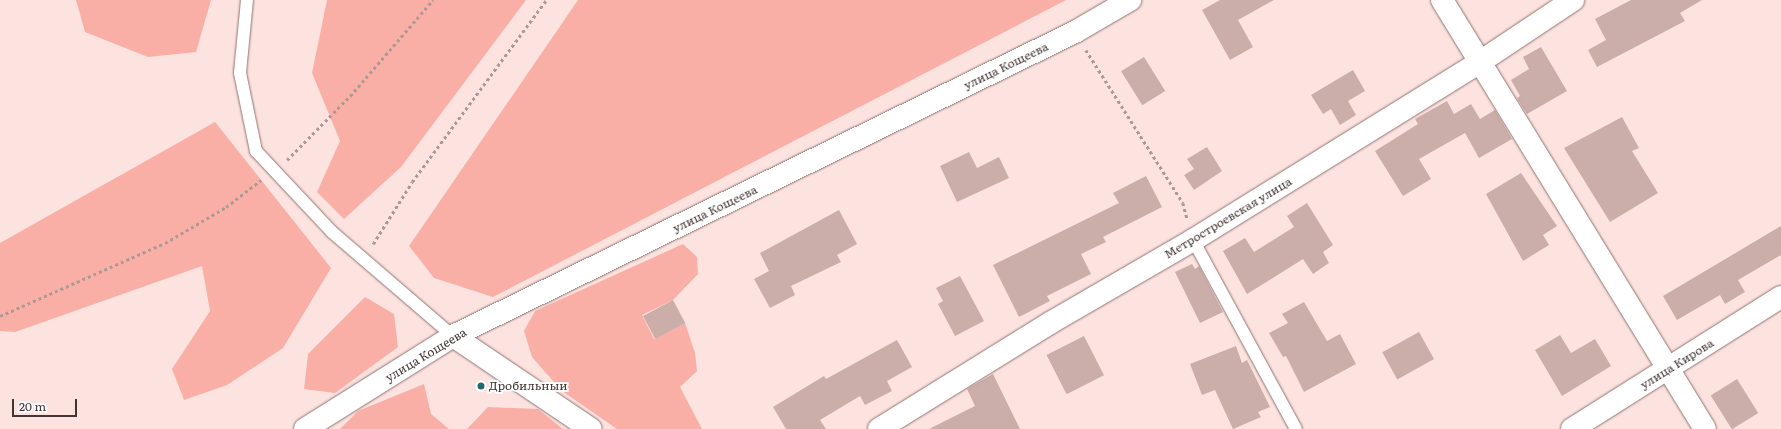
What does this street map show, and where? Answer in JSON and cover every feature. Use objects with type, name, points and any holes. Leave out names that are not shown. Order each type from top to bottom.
[{"type":"street","name":"улица Кощеева","points":[[305,429],[453,336],[1075,32],[1130,0]]},
{"type":"street","points":[[1442,0],[1705,429]]},
{"type":"street","name":"Метростроевская улица","points":[[879,429],[1050,323],[1193,240],[1480,62],[1573,0]]},
{"type":"street","name":"улица Кирова","points":[[1572,429],[1669,370],[1781,297]]},
{"type":"street","points":[[453,336],[591,429]]},
{"type":"lane","points":[[247,0],[240,73],[256,151],[332,232],[453,336]]},
{"type":"lane","points":[[1193,240],[1296,429]]},
{"type":"path","points":[[0,316],[166,243],[226,207],[295,154],[350,96],[433,0]]},
{"type":"path","points":[[363,259],[412,182],[546,0]]},
{"type":"path","points":[[1075,32],[1183,203],[1193,240]]},
{"type":"shaded area","points":[[76,0],[211,0],[196,52],[148,57],[85,32]]},
{"type":"shaded area","points":[[327,0],[526,0],[401,167],[344,219],[317,192],[340,141],[312,73]]},
{"type":"shaded area","points":[[578,0],[1066,0],[493,297],[434,278],[409,246]]},
{"type":"shaded area","points":[[215,122],[331,268],[283,348],[227,385],[184,400],[172,369],[210,311],[202,266],[15,332],[0,331],[0,243]]},
{"type":"shaded area","points":[[683,244],[697,257],[698,274],[673,300],[642,315],[654,339],[685,323],[695,353],[697,371],[680,387],[702,429],[617,429],[562,391],[532,357],[524,331],[535,311]]},
{"type":"shaded area","points":[[365,297],[394,314],[398,347],[335,393],[304,389],[308,354]]},
{"type":"shaded area","points":[[424,384],[431,414],[449,429],[340,429],[358,411]]},
{"type":"shaded area","points":[[488,407],[538,409],[563,429],[467,429]]},
{"type":"building","points":[[1220,0],[1274,0],[1238,20],[1253,47],[1230,60],[1202,10]]},
{"type":"building","points":[[1631,0],[1702,0],[1680,13],[1685,21],[1597,67],[1588,50],[1606,40],[1595,19]]},
{"type":"building","points":[[1541,47],[1567,91],[1527,114],[1517,98],[1520,96],[1511,80],[1529,69],[1523,57]]},
{"type":"building","points":[[1144,57],[1165,91],[1142,105],[1121,71]]},
{"type":"building","points":[[1353,70],[1365,91],[1348,101],[1356,115],[1340,125],[1331,109],[1323,114],[1311,95]]},
{"type":"building","points":[[1447,101],[1454,114],[1471,104],[1480,119],[1495,110],[1512,139],[1479,158],[1465,133],[1419,159],[1431,179],[1403,196],[1375,151],[1418,124],[1415,119]]},
{"type":"building","points":[[1622,117],[1639,148],[1632,151],[1658,193],[1610,222],[1564,148]]},
{"type":"building","points":[[1207,147],[1222,171],[1194,190],[1184,175],[1194,169],[1187,159]]},
{"type":"building","points":[[969,152],[977,168],[999,157],[1009,178],[957,202],[940,166]]},
{"type":"building","points":[[1521,173],[1557,226],[1543,235],[1549,245],[1523,261],[1486,194]]},
{"type":"building","points":[[1146,176],[1162,207],[1103,237],[1106,242],[1081,254],[1091,274],[1047,296],[1050,301],[1019,317],[993,265],[1119,203],[1113,193]]},
{"type":"building","points":[[1307,203],[1333,245],[1323,252],[1329,263],[1313,274],[1303,259],[1247,294],[1223,251],[1245,238],[1254,252],[1294,227],[1287,216]]},
{"type":"building","points":[[839,210],[857,244],[837,255],[841,262],[791,286],[795,295],[770,308],[754,279],[769,271],[760,253]]},
{"type":"building","points":[[1781,226],[1781,255],[1738,280],[1745,292],[1725,304],[1720,295],[1677,320],[1663,296]]},
{"type":"building","points":[[1192,264],[1195,269],[1199,266],[1223,312],[1200,323],[1175,272]]},
{"type":"building","points":[[960,276],[984,321],[955,336],[938,304],[943,301],[936,288]]},
{"type":"building","points":[[673,300],[685,323],[655,339],[643,316]]},
{"type":"building","points":[[1304,302],[1327,341],[1340,334],[1356,364],[1304,392],[1286,356],[1283,357],[1269,333],[1288,323],[1282,314]]},
{"type":"building","points":[[1419,332],[1434,359],[1397,379],[1382,352]]},
{"type":"building","points":[[1560,335],[1571,353],[1595,339],[1611,366],[1562,396],[1535,350]]},
{"type":"building","points":[[1084,336],[1104,375],[1067,394],[1047,355]]},
{"type":"building","points":[[897,340],[912,367],[887,381],[892,391],[865,405],[860,396],[820,420],[826,429],[786,429],[773,407],[824,376],[826,379]]},
{"type":"building","points":[[1236,346],[1242,363],[1247,360],[1270,407],[1258,412],[1261,417],[1233,429],[1215,390],[1202,395],[1190,364]]},
{"type":"building","points":[[993,374],[1020,429],[929,429],[975,406],[967,389]]},
{"type":"building","points":[[1737,379],[1758,413],[1732,429],[1711,395]]},
{"type":"place","name":"Дробильныи","points":[[481,386]]}]
